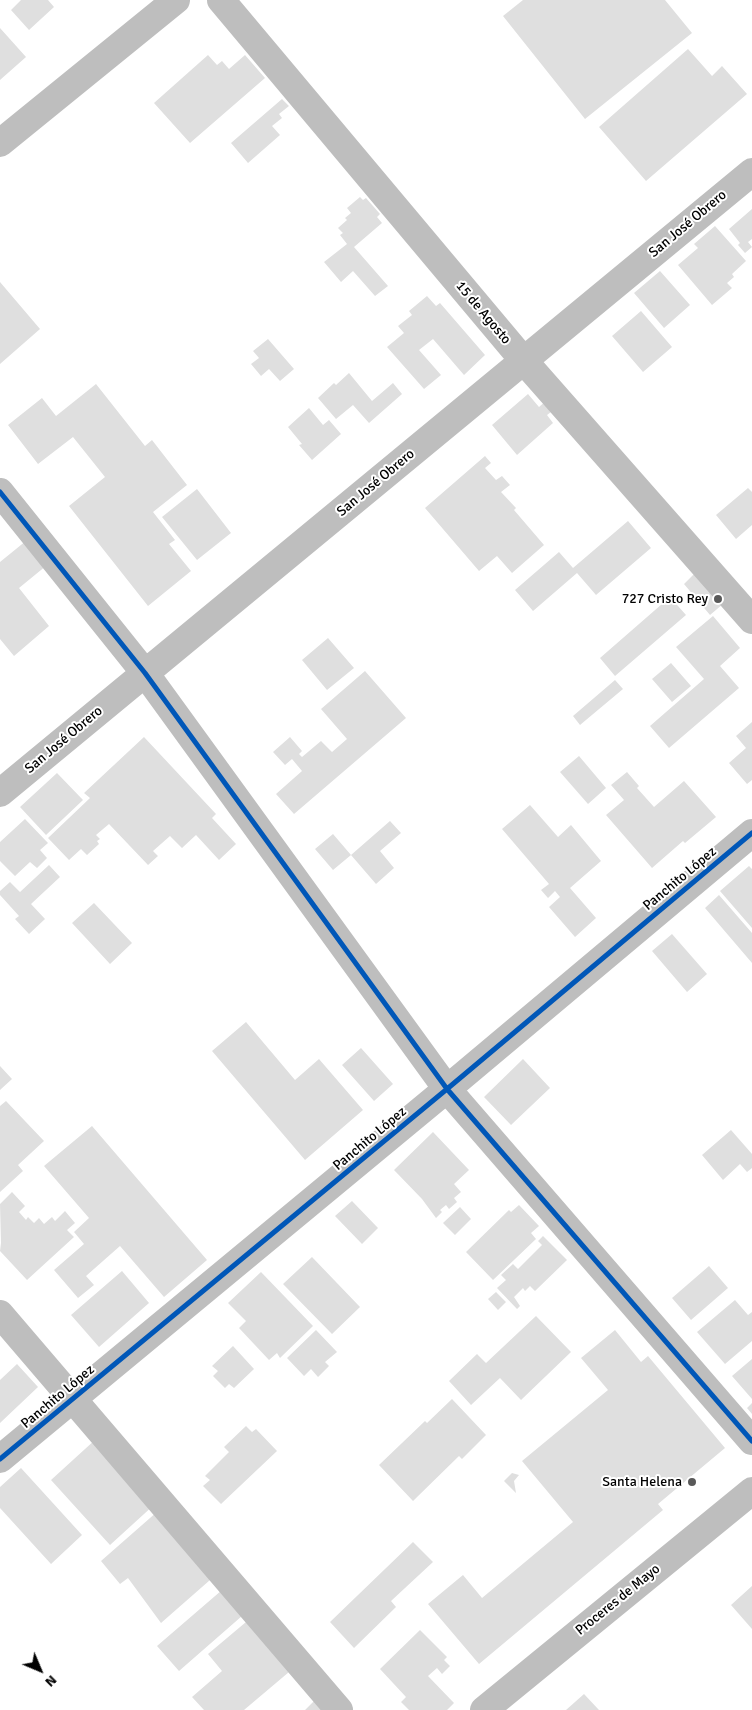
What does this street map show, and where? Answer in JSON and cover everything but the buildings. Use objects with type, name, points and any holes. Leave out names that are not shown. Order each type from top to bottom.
[{"type":"street","points":[[0,143],[176,0]]},
{"type":"street","name":"15 de Agosto","points":[[220,0],[524,361],[752,620]]},
{"type":"street","name":"San José Obrero","points":[[0,793],[752,172]]},
{"type":"street","points":[[0,492],[145,674],[447,1089],[752,1441]]},
{"type":"street","name":"Panchito López","points":[[0,1459],[752,834]]},
{"type":"street","points":[[0,1314],[339,1710]]},
{"type":"street","name":"Proceres de Mayo","points":[[484,1710],[752,1491]]},
{"type":"cycle path","points":[[0,492],[145,673],[447,1089],[752,1441]]},
{"type":"cycle path","points":[[0,1459],[447,1089],[752,833]]},
{"type":"place","name":"727 Cristo Rey","points":[[718,599]]},
{"type":"place","name":"Santa Helena","points":[[692,1482]]}]
